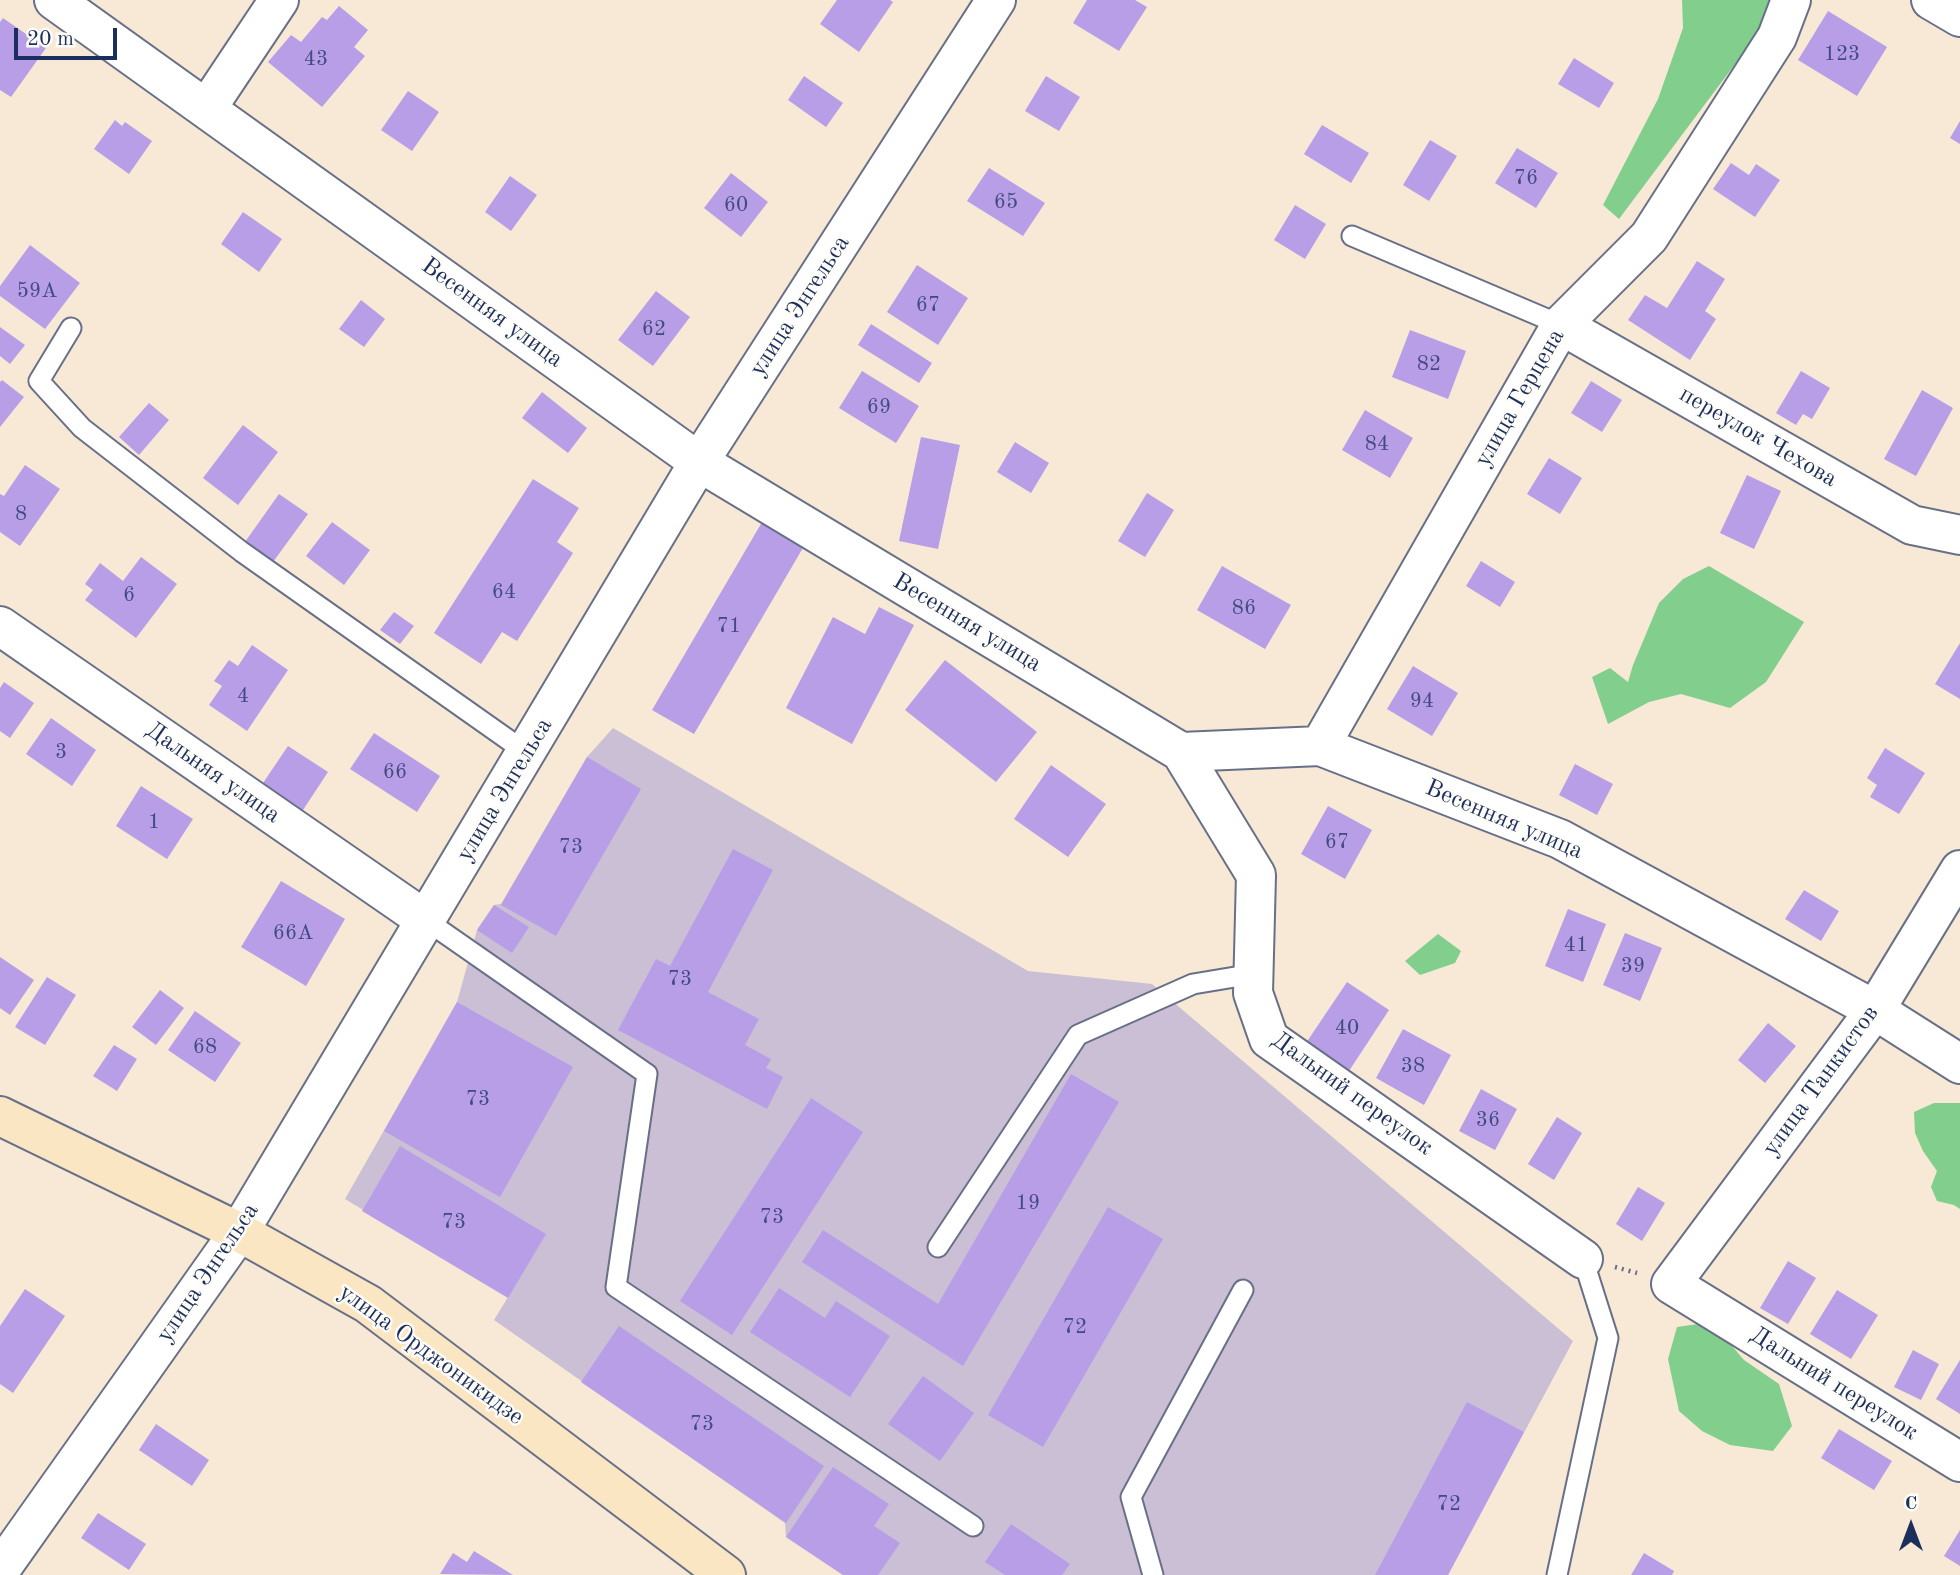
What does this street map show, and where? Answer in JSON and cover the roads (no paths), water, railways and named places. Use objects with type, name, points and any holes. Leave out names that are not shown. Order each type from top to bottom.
[{"type":"main road","name":"улица Орджоникидзе","points":[[0,1115],[239,1232],[368,1304],[726,1575]]},
{"type":"street","name":"Весенняя улица","points":[[54,0],[699,463],[1181,752],[1320,746],[1560,839],[1875,1010],[1960,1064]]},
{"type":"street","points":[[207,108],[279,0]]},
{"type":"street","name":"улица Герцена","points":[[1320,746],[1561,325],[1649,237],[1777,37],[1791,0]]},
{"type":"street","points":[[1931,0],[1960,18]]},
{"type":"street","name":"улица Энгельса","points":[[0,1570],[239,1232],[699,463],[987,3]]},
{"type":"street","name":"переулок Чехова","points":[[1561,325],[1912,525],[1960,535]]},
{"type":"street","name":"Дальняя улица","points":[[0,626],[427,921]]},
{"type":"street","name":"Дальний переулок","points":[[1181,752],[1256,876],[1253,993],[1269,1039],[1583,1259]]},
{"type":"street","name":"улица Танкистов","points":[[1671,1284],[1875,1010],[1960,870]]},
{"type":"street","name":"Дальний переулок","points":[[1671,1284],[1960,1462]]},
{"type":"lane","points":[[1352,236],[1561,325]]},
{"type":"lane","points":[[71,328],[40,381],[82,428],[242,552],[527,753]]},
{"type":"lane","points":[[427,921],[647,1074],[616,1287],[973,1526]]},
{"type":"lane","points":[[937,1247],[1078,1035],[1193,984],[1253,974]]},
{"type":"lane","points":[[1557,1575],[1608,1338],[1583,1259]]},
{"type":"lane","points":[[1153,1575],[1131,1497],[1243,1290]]}]
